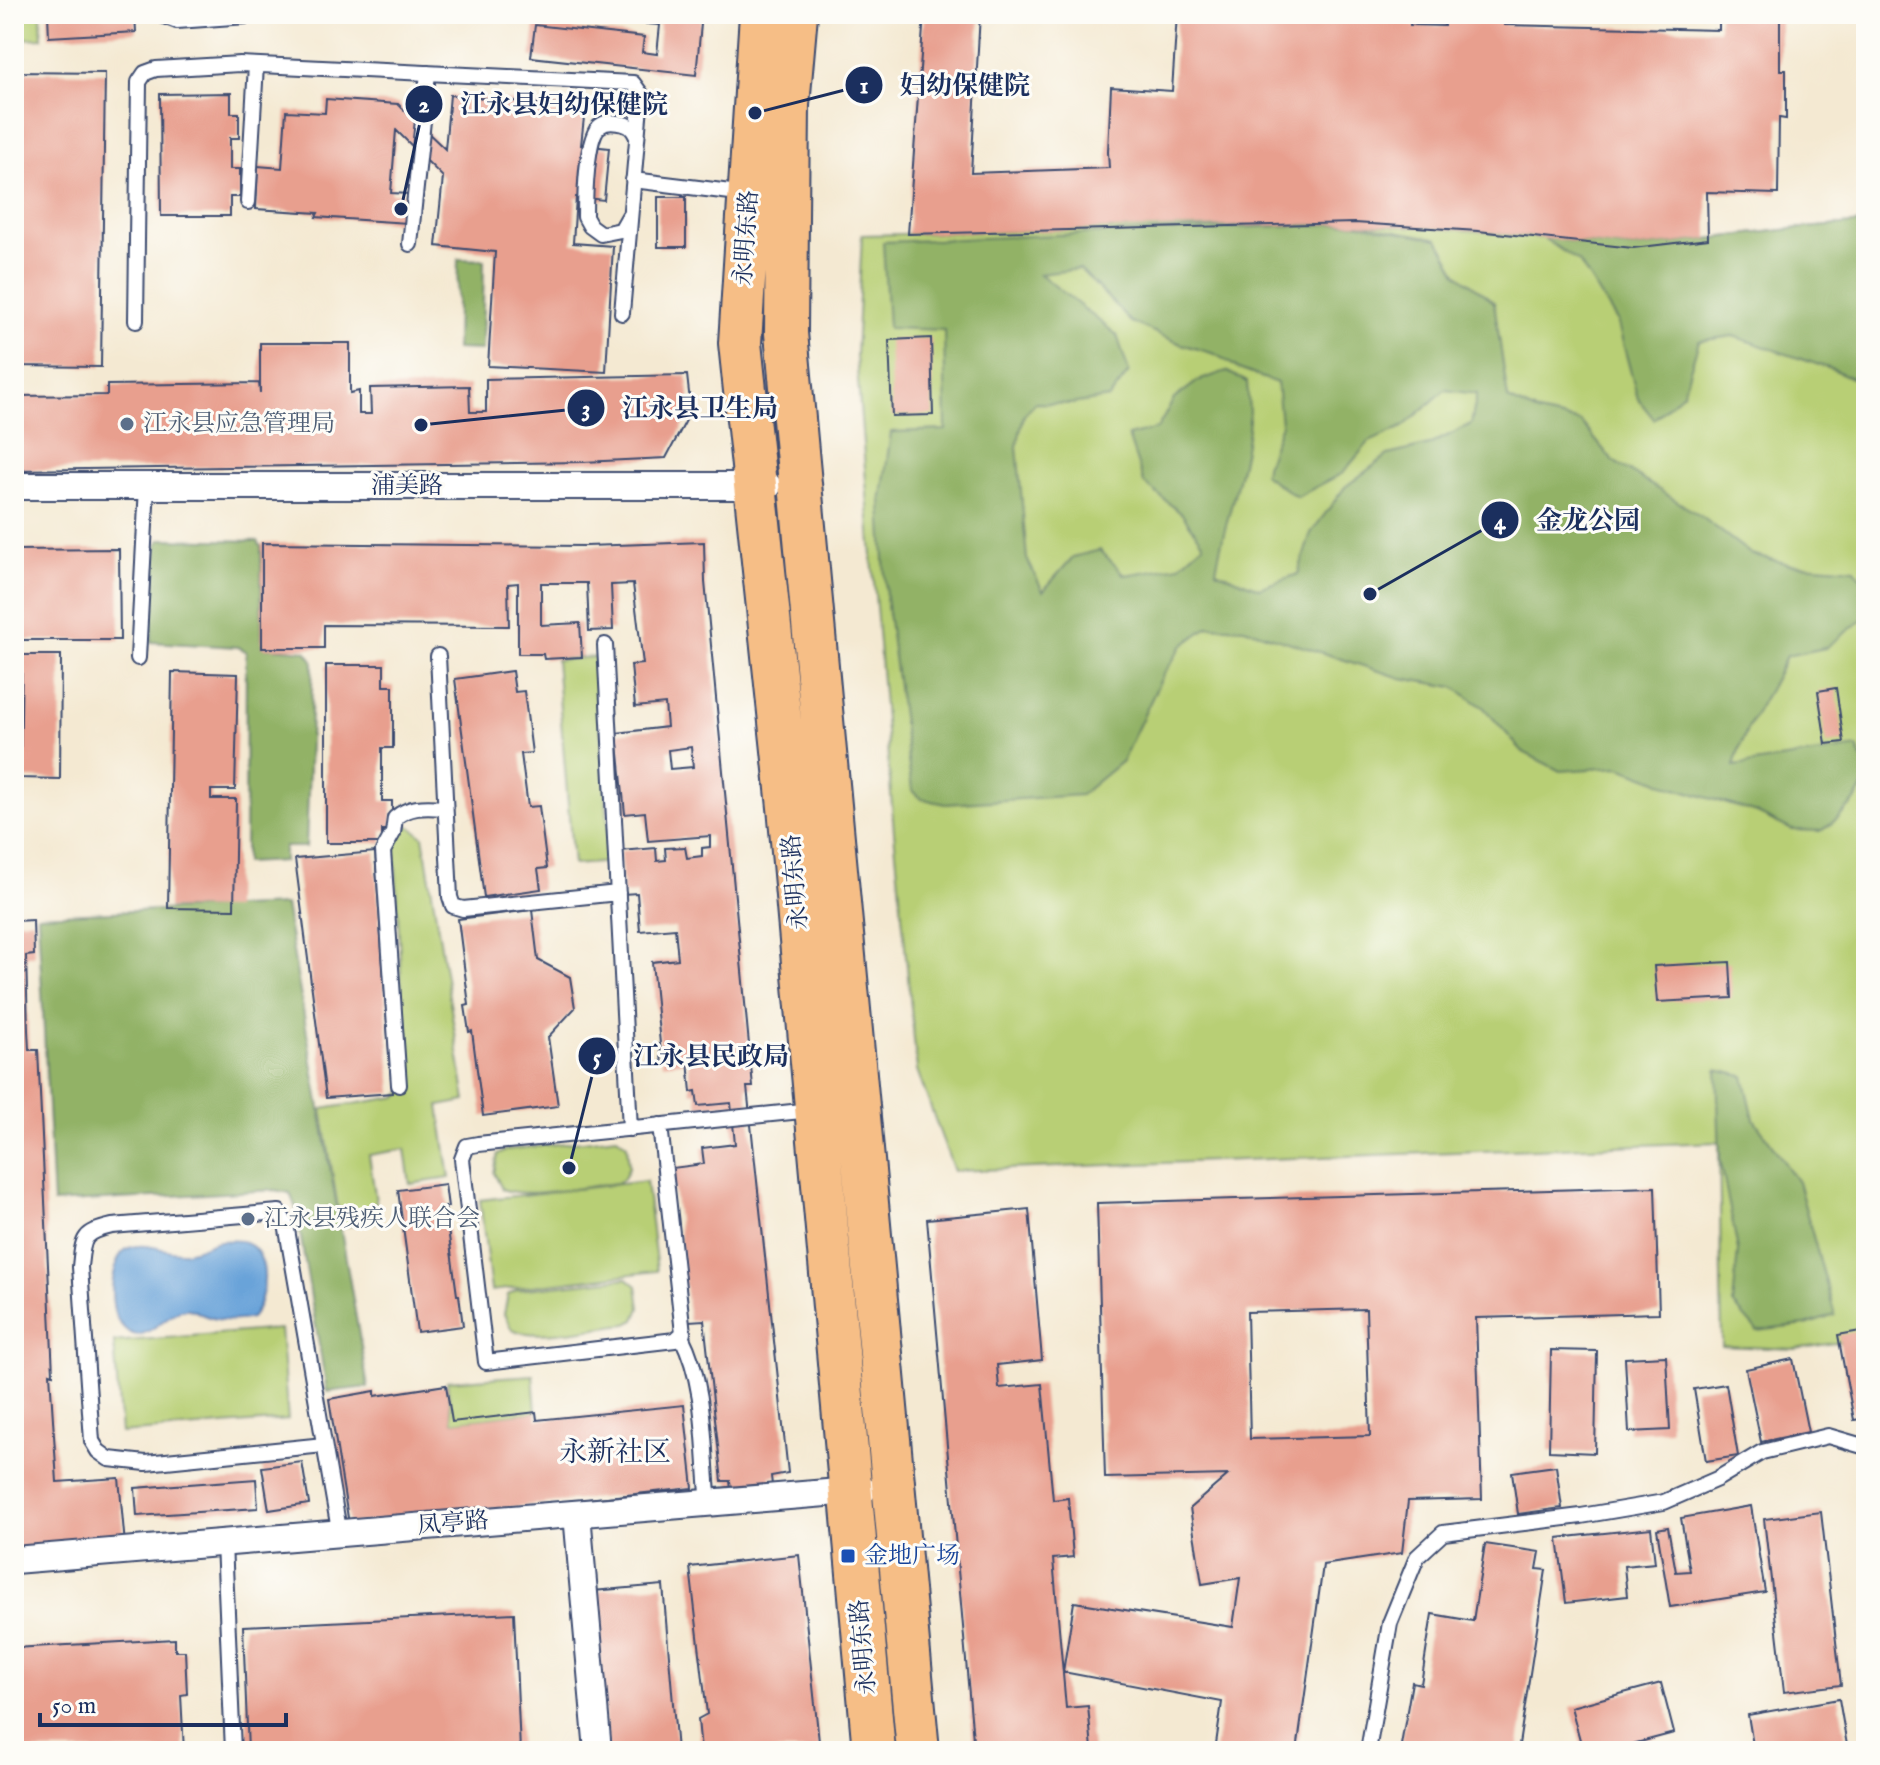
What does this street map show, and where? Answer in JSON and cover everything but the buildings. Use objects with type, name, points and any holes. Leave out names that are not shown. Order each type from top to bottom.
[{"type":"main road","name":"永明东路","points":[[761,14],[768,197],[786,333],[918,1751]]},
{"type":"main road","name":"永明东路","points":[[796,14],[788,105],[740,343],[789,807],[874,1751]]},
{"type":"street","name":"浦美路","points":[[14,486],[800,486]]},
{"type":"street","name":"凤亭路","points":[[14,1560],[893,1487]]},
{"type":"street","points":[[577,1514],[598,1751]]},
{"type":"lane","points":[[159,14],[177,21],[275,14]]},
{"type":"lane","points":[[248,202],[256,65]]},
{"type":"lane","points":[[136,321],[139,82],[145,73],[156,69],[256,65],[633,83],[641,94],[622,313]]},
{"type":"lane","points":[[410,244],[428,73]]},
{"type":"lane","points":[[630,214],[626,225],[614,233],[601,234],[590,226],[585,217],[591,140],[599,126],[608,123],[627,124],[637,137]]},
{"type":"lane","points":[[633,180],[768,197]]},
{"type":"lane","points":[[138,658],[147,486]]},
{"type":"lane","points":[[605,645],[630,1129]]},
{"type":"lane","points":[[438,656],[450,897],[453,906],[463,909],[618,893]]},
{"type":"lane","points":[[399,1085],[383,851],[393,833],[395,818],[402,812],[414,808],[445,808]]},
{"type":"lane","points":[[660,1125],[684,1326],[681,1336],[675,1340],[486,1362],[462,1159],[464,1149],[478,1144],[660,1125],[816,1110]]},
{"type":"lane","points":[[324,1445],[146,1463],[109,1459],[98,1451],[92,1441],[80,1267],[83,1243],[92,1230],[279,1212],[286,1224],[324,1445],[339,1534]]},
{"type":"lane","points":[[681,1336],[697,1380],[709,1504]]},
{"type":"lane","points":[[1368,1751],[1390,1623],[1417,1557],[1443,1533],[1664,1502],[1717,1479],[1762,1452],[1828,1436],[1866,1447]]},
{"type":"lane","points":[[1851,1443],[1866,1437]]},
{"type":"lane","points":[[224,1543],[233,1751]]},
{"type":"green space","points":[[14,14],[41,14],[42,38],[14,39]]},
{"type":"green space","points":[[1355,223],[1478,231],[1633,248],[1866,223],[1866,1373],[1854,1340],[1795,1349],[1722,1346],[1719,1142],[954,1171],[917,1070],[894,832],[856,356],[862,235]]},
{"type":"green space","points":[[1355,223],[1438,239],[1457,273],[1494,302],[1508,399],[1538,413],[1581,422],[1612,460],[1702,517],[1751,554],[1789,564],[1855,569],[1866,585],[1866,617],[1825,648],[1786,656],[1744,736],[1734,766],[1857,747],[1866,771],[1862,789],[1843,813],[1821,831],[1792,830],[1757,813],[1620,767],[1560,771],[1523,752],[1484,708],[1454,687],[1401,678],[1244,628],[1209,626],[1182,646],[1161,679],[1122,761],[1081,795],[946,804],[922,799],[912,790],[886,598],[881,503],[891,432],[946,430],[944,330],[888,328],[883,242]],"holes":[[[1080,269],[1131,322],[1181,344],[1215,354],[1241,370],[1277,383],[1281,424],[1263,474],[1297,497],[1343,473],[1369,442],[1403,427],[1445,390],[1477,394],[1471,424],[1429,445],[1388,455],[1345,487],[1311,533],[1298,574],[1259,588],[1216,571],[1247,438],[1247,382],[1226,371],[1198,381],[1174,399],[1157,429],[1128,436],[1144,483],[1182,514],[1204,544],[1179,566],[1125,575],[1100,550],[1073,557],[1043,591],[1027,559],[1017,446],[1024,415],[1035,403],[1071,404],[1109,398],[1129,372],[1117,335],[1040,274]]]},
{"type":"green space","points":[[1866,223],[1866,385],[1837,371],[1733,336],[1699,341],[1683,393],[1654,419],[1638,399],[1617,321],[1579,262],[1543,238],[1633,248]]},
{"type":"green space","points":[[458,259],[484,260],[482,350],[456,349]]},
{"type":"green space","points":[[162,539],[258,541],[261,547],[262,647],[306,651],[313,660],[306,847],[284,847],[284,861],[245,863],[246,651],[238,647],[151,642],[157,544]]},
{"type":"green space","points":[[595,657],[611,862],[573,865],[556,660]]},
{"type":"green space","points":[[408,825],[423,836],[466,1101],[439,1106],[450,1178],[410,1184],[405,1149],[369,1155],[379,1221],[341,1227],[322,1109],[396,1097],[406,1090],[394,826]]},
{"type":"green space","points":[[285,905],[368,1387],[327,1392],[296,1209],[290,1193],[274,1190],[53,1203],[38,915]]},
{"type":"green space","points":[[1717,1070],[1744,1076],[1754,1119],[1798,1182],[1835,1315],[1806,1325],[1757,1331],[1733,1304],[1738,1250],[1720,1159]]},
{"type":"green space","points":[[617,1137],[627,1145],[629,1167],[624,1179],[617,1183],[541,1192],[513,1192],[502,1189],[494,1173],[498,1154],[506,1150]]},
{"type":"green space","points":[[646,1181],[657,1271],[491,1291],[480,1200]]},
{"type":"green space","points":[[627,1278],[637,1286],[640,1308],[635,1320],[627,1324],[553,1333],[524,1333],[512,1330],[504,1314],[508,1295],[517,1290]]},
{"type":"green space","points":[[280,1329],[288,1420],[121,1433],[114,1342]]},
{"type":"green space","points":[[533,1375],[536,1412],[452,1422],[447,1381]]},
{"type":"water","points":[[218,1241],[245,1242],[260,1256],[263,1289],[251,1318],[221,1320],[186,1309],[144,1333],[136,1335],[127,1331],[117,1318],[112,1296],[117,1262],[125,1250],[150,1246],[183,1252]]},
{"type":"place","name":"妇幼保健院","points":[[755,113]]},
{"type":"place","name":"江永县妇幼保健院","points":[[401,209]]},
{"type":"place","name":"江永县应急管理局","points":[[127,424]]},
{"type":"place","name":"江永县卫生局","points":[[421,425]]},
{"type":"place","name":"金龙公园","points":[[1370,594]]},
{"type":"place","name":"江永县民政局","points":[[569,1168]]},
{"type":"place","name":"江永县残疾人联合会","points":[[248,1219]]},
{"type":"place","name":"金地广场","points":[[848,1556]]},
{"type":"district","name":"永新社区","points":[[615,1453]]}]
